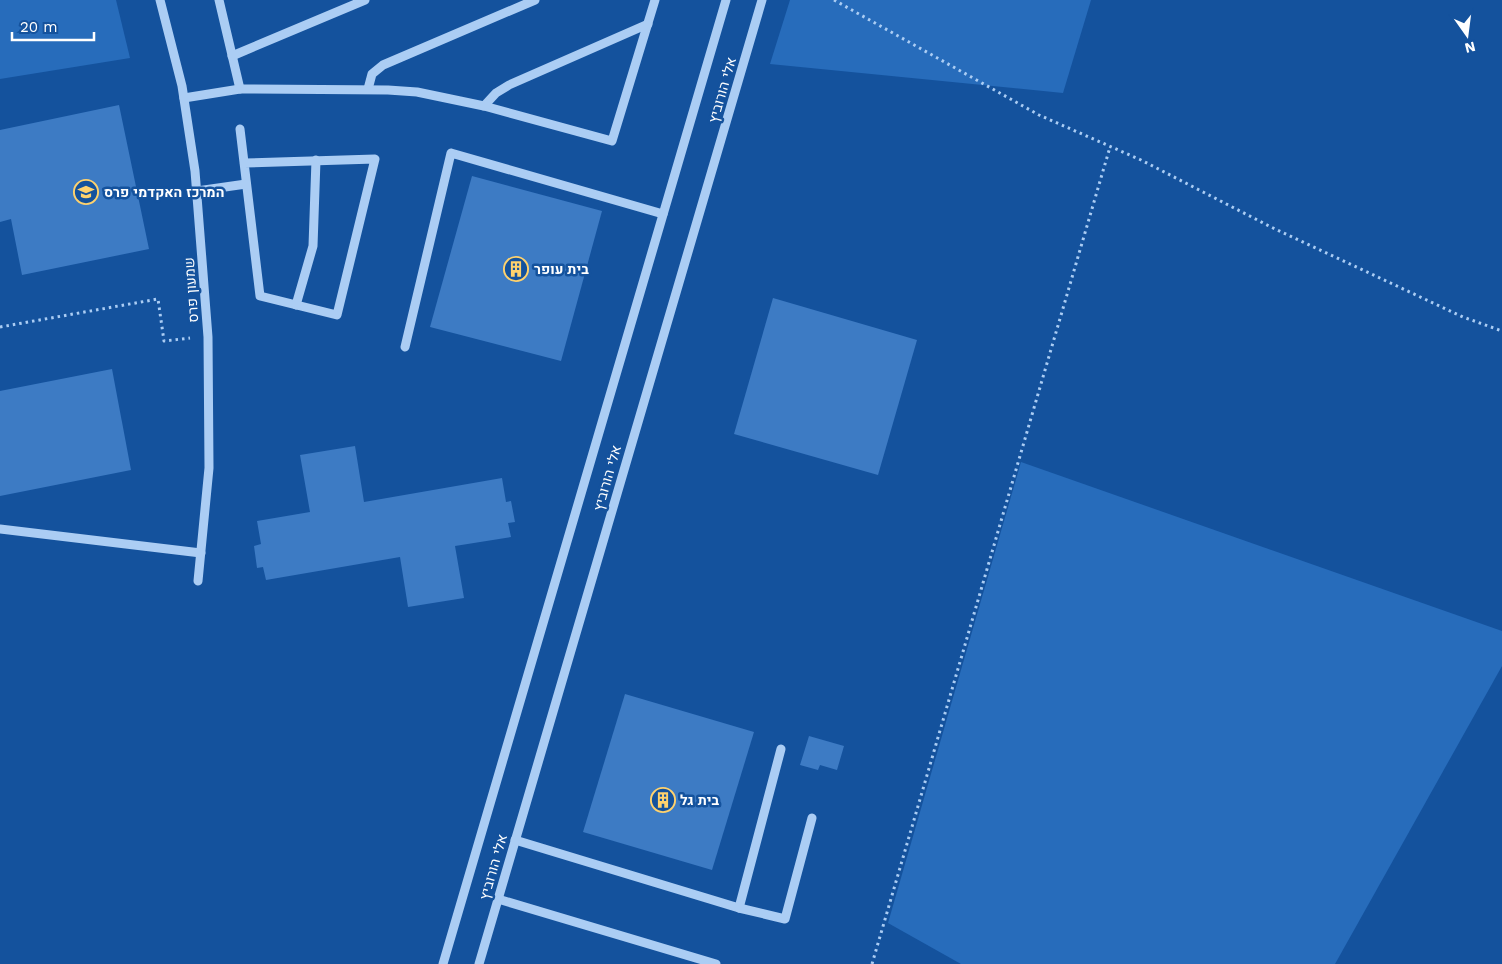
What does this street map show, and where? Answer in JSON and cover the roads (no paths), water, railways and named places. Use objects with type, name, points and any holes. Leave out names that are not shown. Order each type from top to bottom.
[{"type":"street","name":"שמעון פרס","points":[[160,0],[184,98],[197,191],[208,337],[209,468],[198,581]]},
{"type":"street","points":[[219,0],[240,89]]},
{"type":"street","points":[[232,56],[365,0]]},
{"type":"street","points":[[368,90],[372,74],[382,65],[535,0]]},
{"type":"street","points":[[184,98],[240,89],[417,92],[484,106],[612,141],[655,0]]},
{"type":"street","name":"אלי הורוביץ","points":[[443,964],[726,0]]},
{"type":"street","name":"אלי הורוביץ","points":[[479,964],[762,0]]},
{"type":"street","points":[[484,106],[496,93],[508,85],[648,24]]},
{"type":"street","points":[[240,130],[260,296],[337,315],[375,160],[244,163]]},
{"type":"street","points":[[405,347],[451,153],[663,214]]},
{"type":"street","points":[[296,305],[314,246],[316,160]]},
{"type":"street","points":[[197,191],[246,184]]},
{"type":"street","points":[[0,529],[201,553]]},
{"type":"street","points":[[739,908],[781,749]]},
{"type":"street","points":[[515,840],[739,908],[785,919],[812,818]]},
{"type":"street","points":[[498,900],[716,964]]},
{"type":"place","name":"המרכז האקדמי פרס","points":[[86,192]]},
{"type":"place","name":"בית עופר","points":[[516,269]]},
{"type":"place","name":"בית גל","points":[[663,800]]}]
